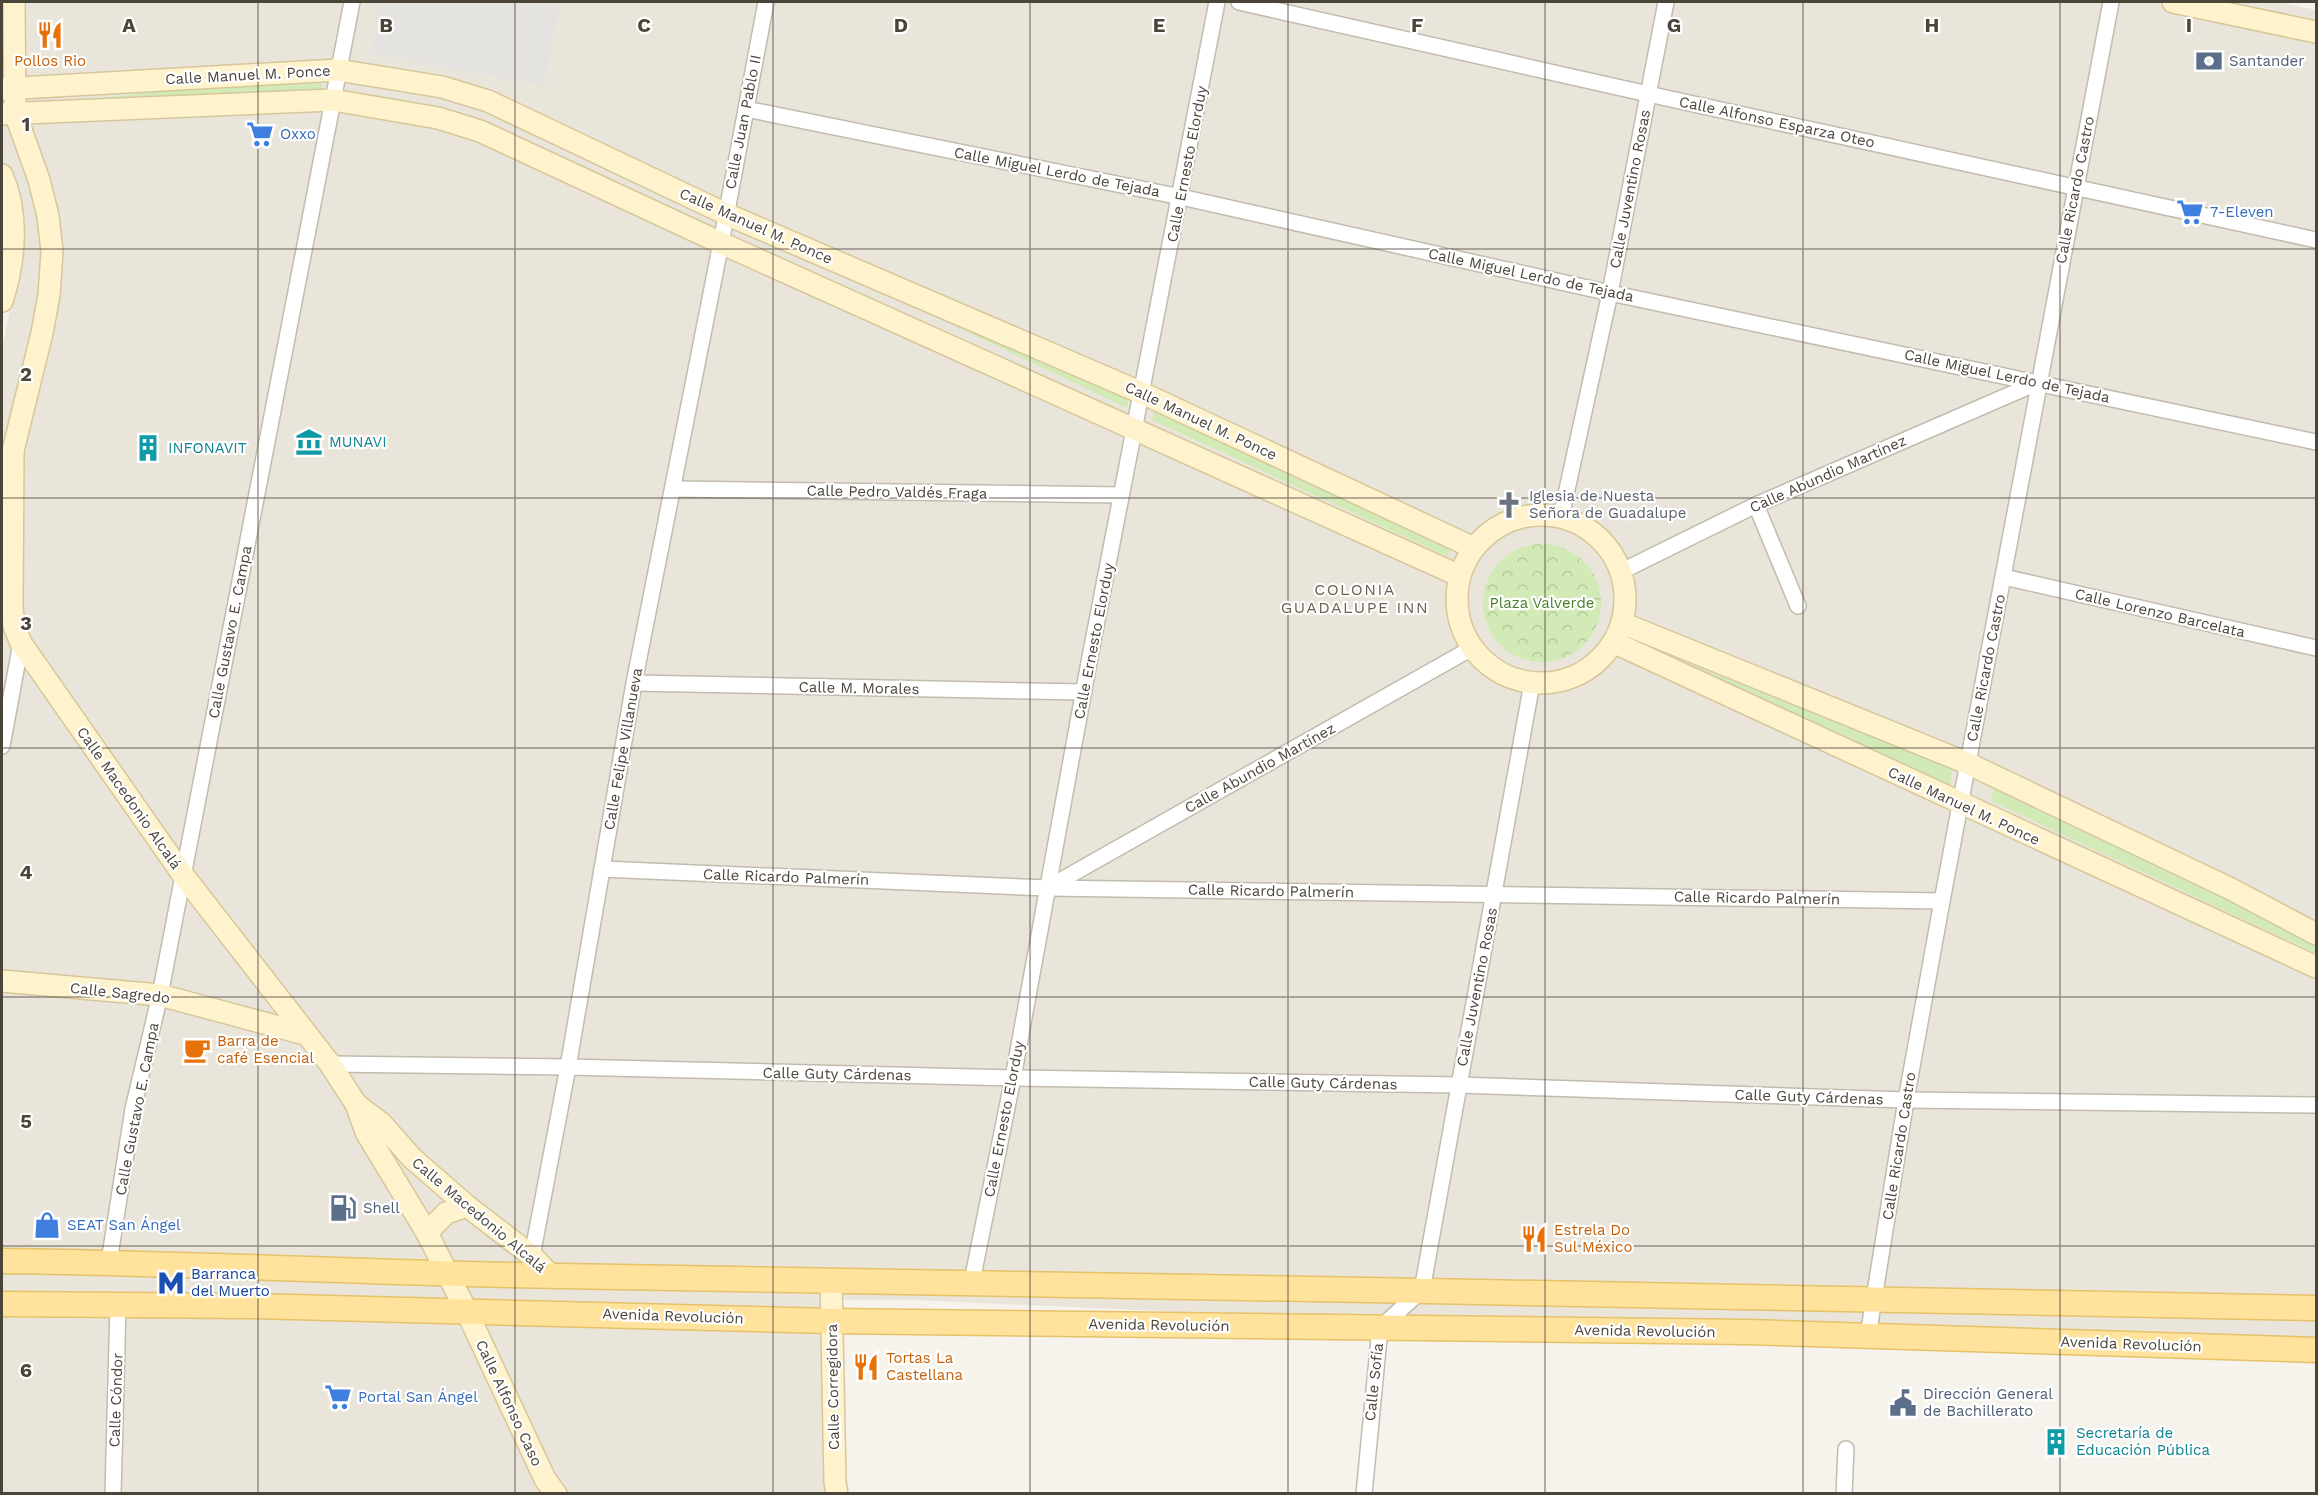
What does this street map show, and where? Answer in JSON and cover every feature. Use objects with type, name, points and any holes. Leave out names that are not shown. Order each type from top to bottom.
[{"type":"main road","points":[[2,1261],[109,1262],[551,1276],[972,1281],[2316,1308]]},
{"type":"main road","name":"Avenida Revolución","points":[[2,1304],[466,1310],[831,1321],[1868,1336],[2316,1350]]},
{"type":"street","points":[[2,490],[13,453],[49,295],[52,252],[48,216],[39,180],[8,114],[14,2]]},
{"type":"street","name":"Calle Gustavo E. Campa","points":[[109,1262],[133,1109],[160,994],[352,2]]},
{"type":"street","name":"Calle Juan Pablo II","points":[[721,243],[766,2]]},
{"type":"street","name":"Calle Ernesto Elorduy","points":[[972,1281],[1013,1078],[1121,495],[1181,197],[1217,2]]},
{"type":"street","name":"Calle Alfonso Esparza Oteo","points":[[1239,2],[2316,240]]},
{"type":"street","name":"Calle Juventino Rosas","points":[[1561,517],[1610,293],[1666,2]]},
{"type":"street","name":"Calle Ricardo Castro","points":[[1868,1336],[1941,901],[2004,577],[2110,2]]},
{"type":"street","points":[[2173,2],[2316,32]]},
{"type":"street","name":"Calle Manuel M. Ponce","points":[[8,89],[338,70],[442,87],[488,101],[726,214],[1142,393],[1474,548]]},
{"type":"street","name":"Calle Manuel M. Ponce","points":[[8,114],[333,100],[438,118],[480,130],[721,243],[1460,576]]},
{"type":"street","name":"Calle Miguel Lerdo de Tejada","points":[[746,109],[1181,197],[1610,293],[2316,442]]},
{"type":"street","points":[[2,175],[13,216],[9,279],[2,301]]},
{"type":"street","name":"Calle Felipe Villanueva","points":[[532,1256],[568,1067],[634,683],[721,243]]},
{"type":"street","name":"Calle Abundio Martínez","points":[[1620,572],[1756,505],[2039,382]]},
{"type":"street","name":"Calle Macedonio Alcalá","points":[[13,453],[12,608],[14,626],[21,643],[183,874],[330,1065],[356,1104],[366,1132],[427,1233],[466,1310]]},
{"type":"street","name":"Calle Pedro Valdés Fraga","points":[[673,489],[1121,495]]},
{"type":"street","points":[[1756,505],[1798,606]]},
{"type":"street","points":[[1534,515],[1561,517],[1580,524],[1599,538],[1614,558],[1624,589],[1625,606],[1617,633],[1595,664],[1570,679],[1542,684],[1532,683],[1503,675],[1487,664],[1472,648],[1458,616],[1457,596],[1460,576],[1474,548],[1489,532],[1508,522],[1534,515]]},
{"type":"street","name":"Calle Lorenzo Barcelata","points":[[2004,577],[2316,648]]},
{"type":"street","points":[[1617,633],[1967,763],[2229,888],[2316,934]]},
{"type":"street","name":"Calle Manuel M. Ponce","points":[[1617,633],[1960,804],[2316,967]]},
{"type":"street","points":[[2,746],[21,643]]},
{"type":"street","name":"Calle Abundio Martínez","points":[[1047,888],[1472,648]]},
{"type":"street","name":"Calle M. Morales","points":[[634,683],[1084,692]]},
{"type":"street","name":"Calle Juventino Rosas","points":[[1422,1290],[1532,683]]},
{"type":"street","name":"Calle Ricardo Palmerín","points":[[602,869],[1047,888],[1941,901]]},
{"type":"street","name":"Calle Sagredo","points":[[2,981],[160,994],[305,1034]]},
{"type":"street","name":"Calle Guty Cárdenas","points":[[330,1065],[568,1067],[1013,1078],[1458,1085],[1906,1100],[2316,1105]]},
{"type":"street","name":"Calle Macedonio Alcalá","points":[[356,1104],[381,1124],[412,1158],[467,1206],[532,1256],[551,1276]]},
{"type":"street","points":[[427,1233],[446,1213],[467,1206]]},
{"type":"street","name":"Calle Corregidora","points":[[831,1280],[837,1494]]},
{"type":"street","name":"Calle Sofía","points":[[1364,1494],[1380,1328],[1422,1290]]},
{"type":"street","name":"Calle Cóndor","points":[[113,1494],[118,1306]]},
{"type":"street","name":"Calle Alfonso Caso","points":[[466,1310],[545,1479],[556,1494]]},
{"type":"street","points":[[1844,1494],[1846,1449]]},
{"type":"shaded area","points":[[2,2],[2278,2],[2316,10],[2316,1341],[1359,1320],[914,1300],[819,1300],[837,1493],[2,1493],[2,349],[23,245],[2,170]]},
{"type":"shaded area","points":[[380,2],[560,2],[544,86],[370,53]]},
{"type":"green space","points":[[320,73],[322,88],[59,117],[58,103]]},
{"type":"green space","points":[[737,222],[1130,395],[1127,408]]},
{"type":"green space","points":[[1154,406],[1450,548],[1447,556],[1152,420]]},
{"type":"green space","name":"Plaza Valverde","points":[[1542,544],[1565,548],[1584,561],[1597,580],[1601,603],[1597,626],[1584,645],[1565,658],[1542,662],[1519,658],[1500,645],[1487,626],[1483,603],[1487,580],[1500,561],[1519,548]]},
{"type":"green space","points":[[1642,645],[1952,767],[1950,785],[1640,650]]},
{"type":"green space","points":[[1995,784],[2304,937],[2316,945],[2316,953],[1991,801]]},
{"type":"place","name":"Pollos Rio","points":[[50,35]]},
{"type":"place","name":"Santander","points":[[2209,61]]},
{"type":"place","name":"Oxxo","points":[[260,134]]},
{"type":"place","name":"7-Eleven","points":[[2190,212]]},
{"type":"place","name":"MUNAVI","points":[[309,442]]},
{"type":"place","name":"INFONAVIT","points":[[148,448]]},
{"type":"place","name":"Iglesia de Nuesta Señora de Guadalupe","points":[[1509,505]]},
{"type":"place","name":"Barra de café Esencial","points":[[197,1050]]},
{"type":"place","name":"Shell","points":[[343,1208]]},
{"type":"place","name":"SEAT San Ángel","points":[[47,1225]]},
{"type":"place","name":"Estrela Do Sul México","points":[[1534,1239]]},
{"type":"place","name":"Barranca del Muerto","points":[[171,1283]]},
{"type":"place","name":"Tortas La Castellana","points":[[866,1367]]},
{"type":"place","name":"Portal San Ángel","points":[[338,1397]]},
{"type":"place","name":"Dirección General de Bachillerato","points":[[1903,1403]]},
{"type":"place","name":"Secretaría de Educación Pública","points":[[2056,1442]]},
{"type":"district","name":"COLONIA GUADALUPE INN","points":[[1355,598]]}]
